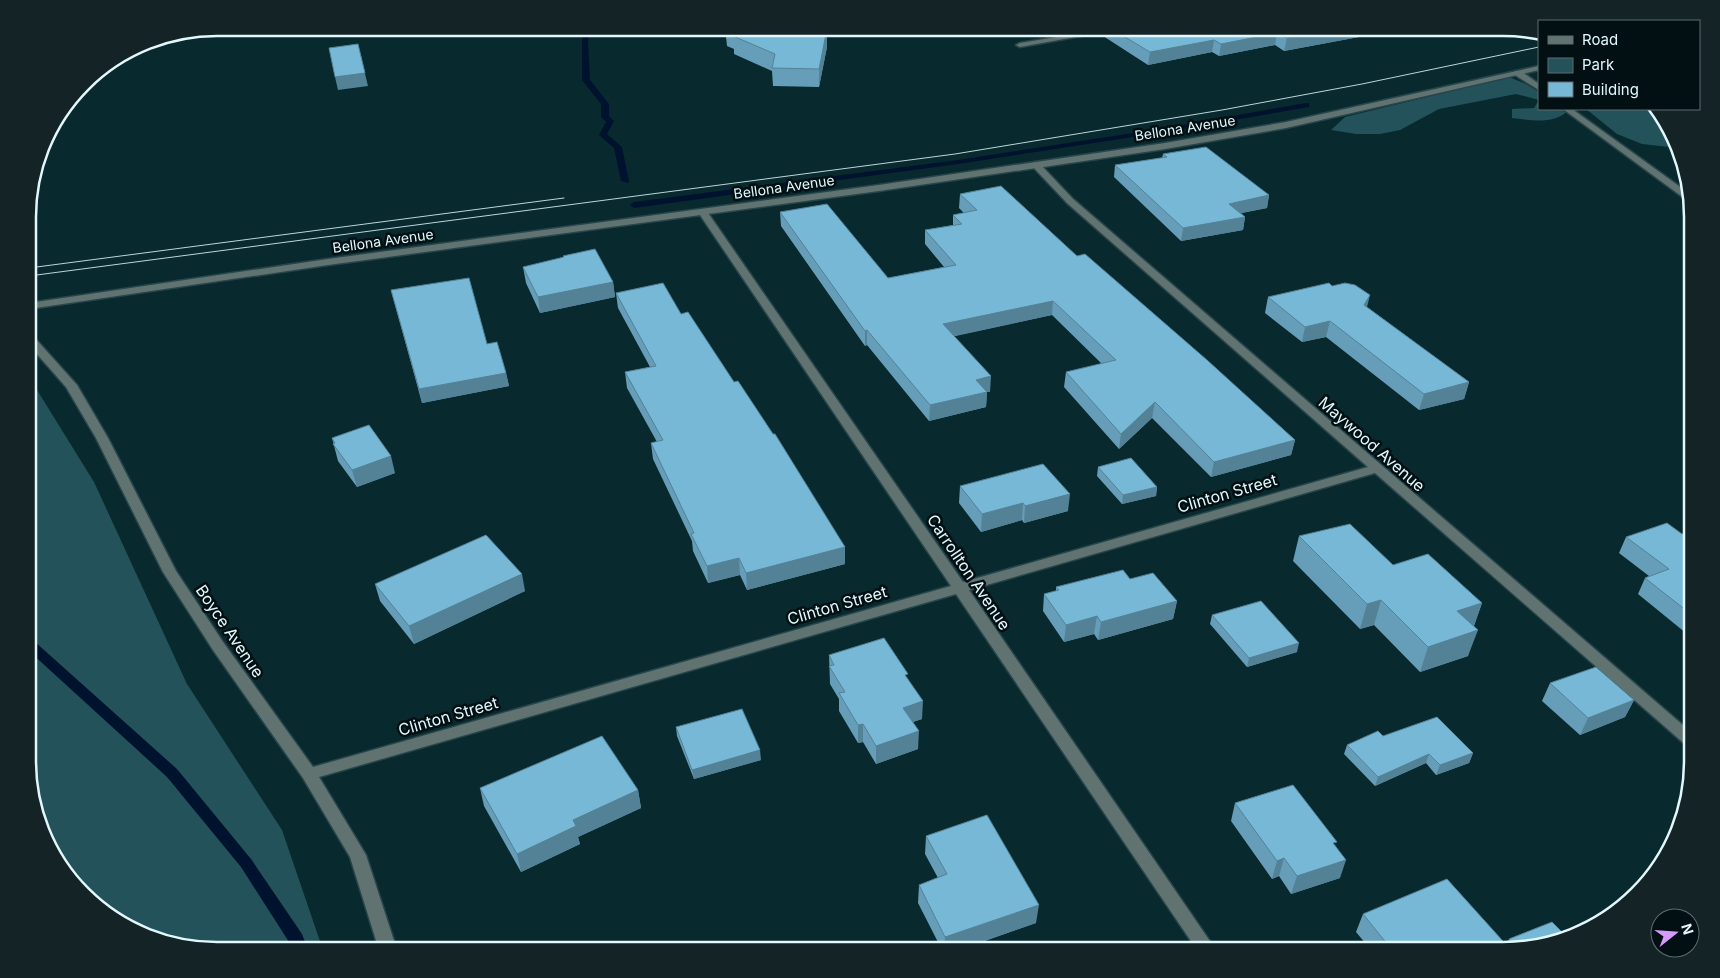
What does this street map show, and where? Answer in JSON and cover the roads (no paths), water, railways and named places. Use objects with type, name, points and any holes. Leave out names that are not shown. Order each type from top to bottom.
[{"type":"street","points":[[1020,45],[1073,36]]},
{"type":"street","name":"Bellona Avenue","points":[[36,305],[355,258],[1036,166],[1286,125],[1538,68]]},
{"type":"street","points":[[1518,73],[1538,87]]},
{"type":"street","points":[[1568,110],[1682,192]]},
{"type":"street","name":"Maywood Avenue","points":[[1036,166],[1070,201],[1375,469],[1684,735]]},
{"type":"street","name":"Carrollton Avenue","points":[[703,212],[1202,942]]},
{"type":"street","name":"Boyce Avenue","points":[[36,346],[71,385],[102,438],[170,572],[218,646],[309,774],[358,855],[385,942]]},
{"type":"street","name":"Clinton Street","points":[[309,774],[1375,469]]},
{"type":"waterway","points":[[586,36],[586,80],[605,104],[605,117],[610,121],[603,135],[618,147],[625,181]]},
{"type":"waterway","points":[[634,205],[958,162],[1159,131],[1306,105]]},
{"type":"waterway","points":[[36,650],[172,773],[246,863],[297,942]]},
{"type":"tram line","points":[[36,275],[955,154],[1222,110],[1362,84],[1538,47]]},
{"type":"tram line","points":[[36,267],[564,198]]}]
